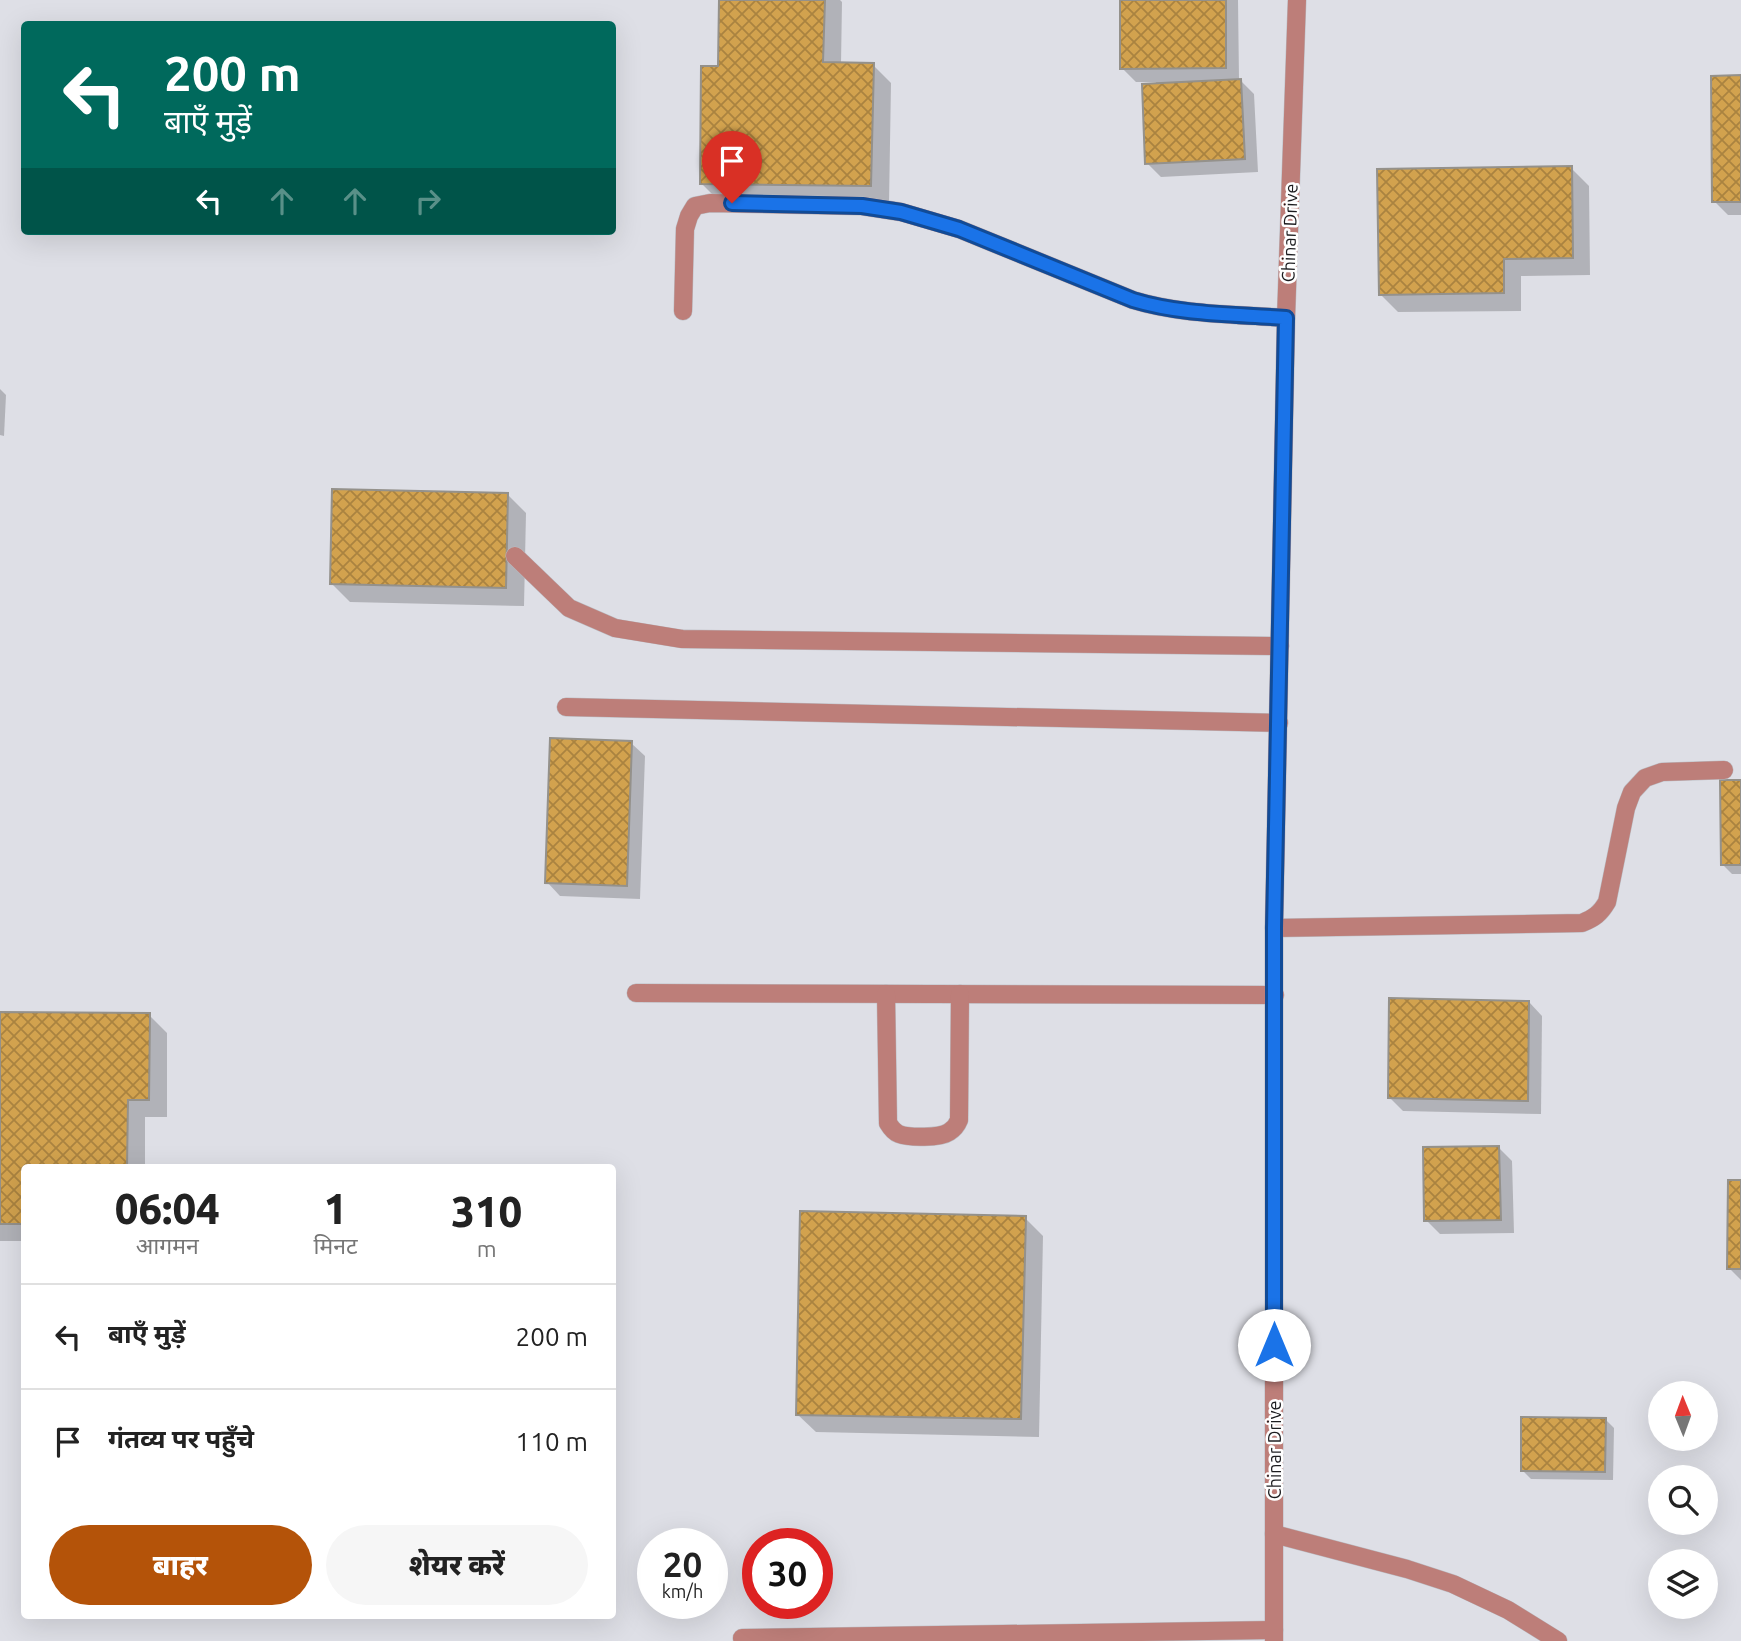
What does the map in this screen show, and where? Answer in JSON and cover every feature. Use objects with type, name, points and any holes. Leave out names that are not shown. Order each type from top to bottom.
[{"type":"street","name":"Chinar Drive","points":[[1274,1635],[1274,928],[1286,318],[1297,0]]},
{"type":"street","points":[[683,311],[685,229],[695,206],[710,203],[862,206],[901,212],[959,229],[1153,306],[1286,318]]},
{"type":"street","points":[[515,556],[569,608],[615,628],[682,639],[1280,646]]},
{"type":"street","points":[[566,707],[1279,723]]},
{"type":"street","points":[[1274,928],[1582,923],[1601,913],[1607,902],[1626,808],[1632,792],[1645,778],[1662,772],[1724,770]]},
{"type":"street","points":[[636,993],[1275,995]]},
{"type":"street","points":[[886,994],[888,1123],[898,1134],[914,1137],[944,1135],[952,1130],[959,1120],[960,994]]},
{"type":"street","points":[[1274,1534],[1453,1584],[1508,1610],[1558,1641]]},
{"type":"street","points":[[742,1638],[1274,1635]]},
{"type":"building","points":[[719,0],[825,0],[823,62],[874,63],[871,186],[700,184],[701,66],[718,66]]},
{"type":"building","points":[[1120,0],[1226,0],[1226,68],[1120,69]]},
{"type":"building","points":[[1741,75],[1741,202],[1712,202],[1711,76]]},
{"type":"building","points":[[1241,79],[1245,159],[1145,164],[1142,84]]},
{"type":"building","points":[[1572,166],[1573,258],[1504,259],[1504,293],[1379,295],[1377,169]]},
{"type":"building","points":[[332,489],[508,493],[506,588],[330,584]]},
{"type":"building","points":[[550,738],[632,741],[627,886],[545,883]]},
{"type":"building","points":[[1720,780],[1741,780],[1741,865],[1721,865]]},
{"type":"building","points":[[1389,998],[1529,1001],[1528,1101],[1388,1098]]},
{"type":"building","points":[[0,1012],[150,1013],[149,1100],[128,1100],[127,1164],[21,1164],[21,1224],[0,1224]]},
{"type":"building","points":[[1499,1146],[1501,1220],[1424,1221],[1423,1147]]},
{"type":"building","points":[[1728,1180],[1741,1180],[1741,1269],[1727,1269]]},
{"type":"building","points":[[800,1211],[1026,1216],[1021,1419],[796,1415]]},
{"type":"building","points":[[1521,1417],[1606,1418],[1605,1472],[1521,1471]]},
{"type":"route","points":[[732,203],[862,206],[901,212],[959,229],[1153,306],[1286,318],[1274,928],[1274,1345]]}]
